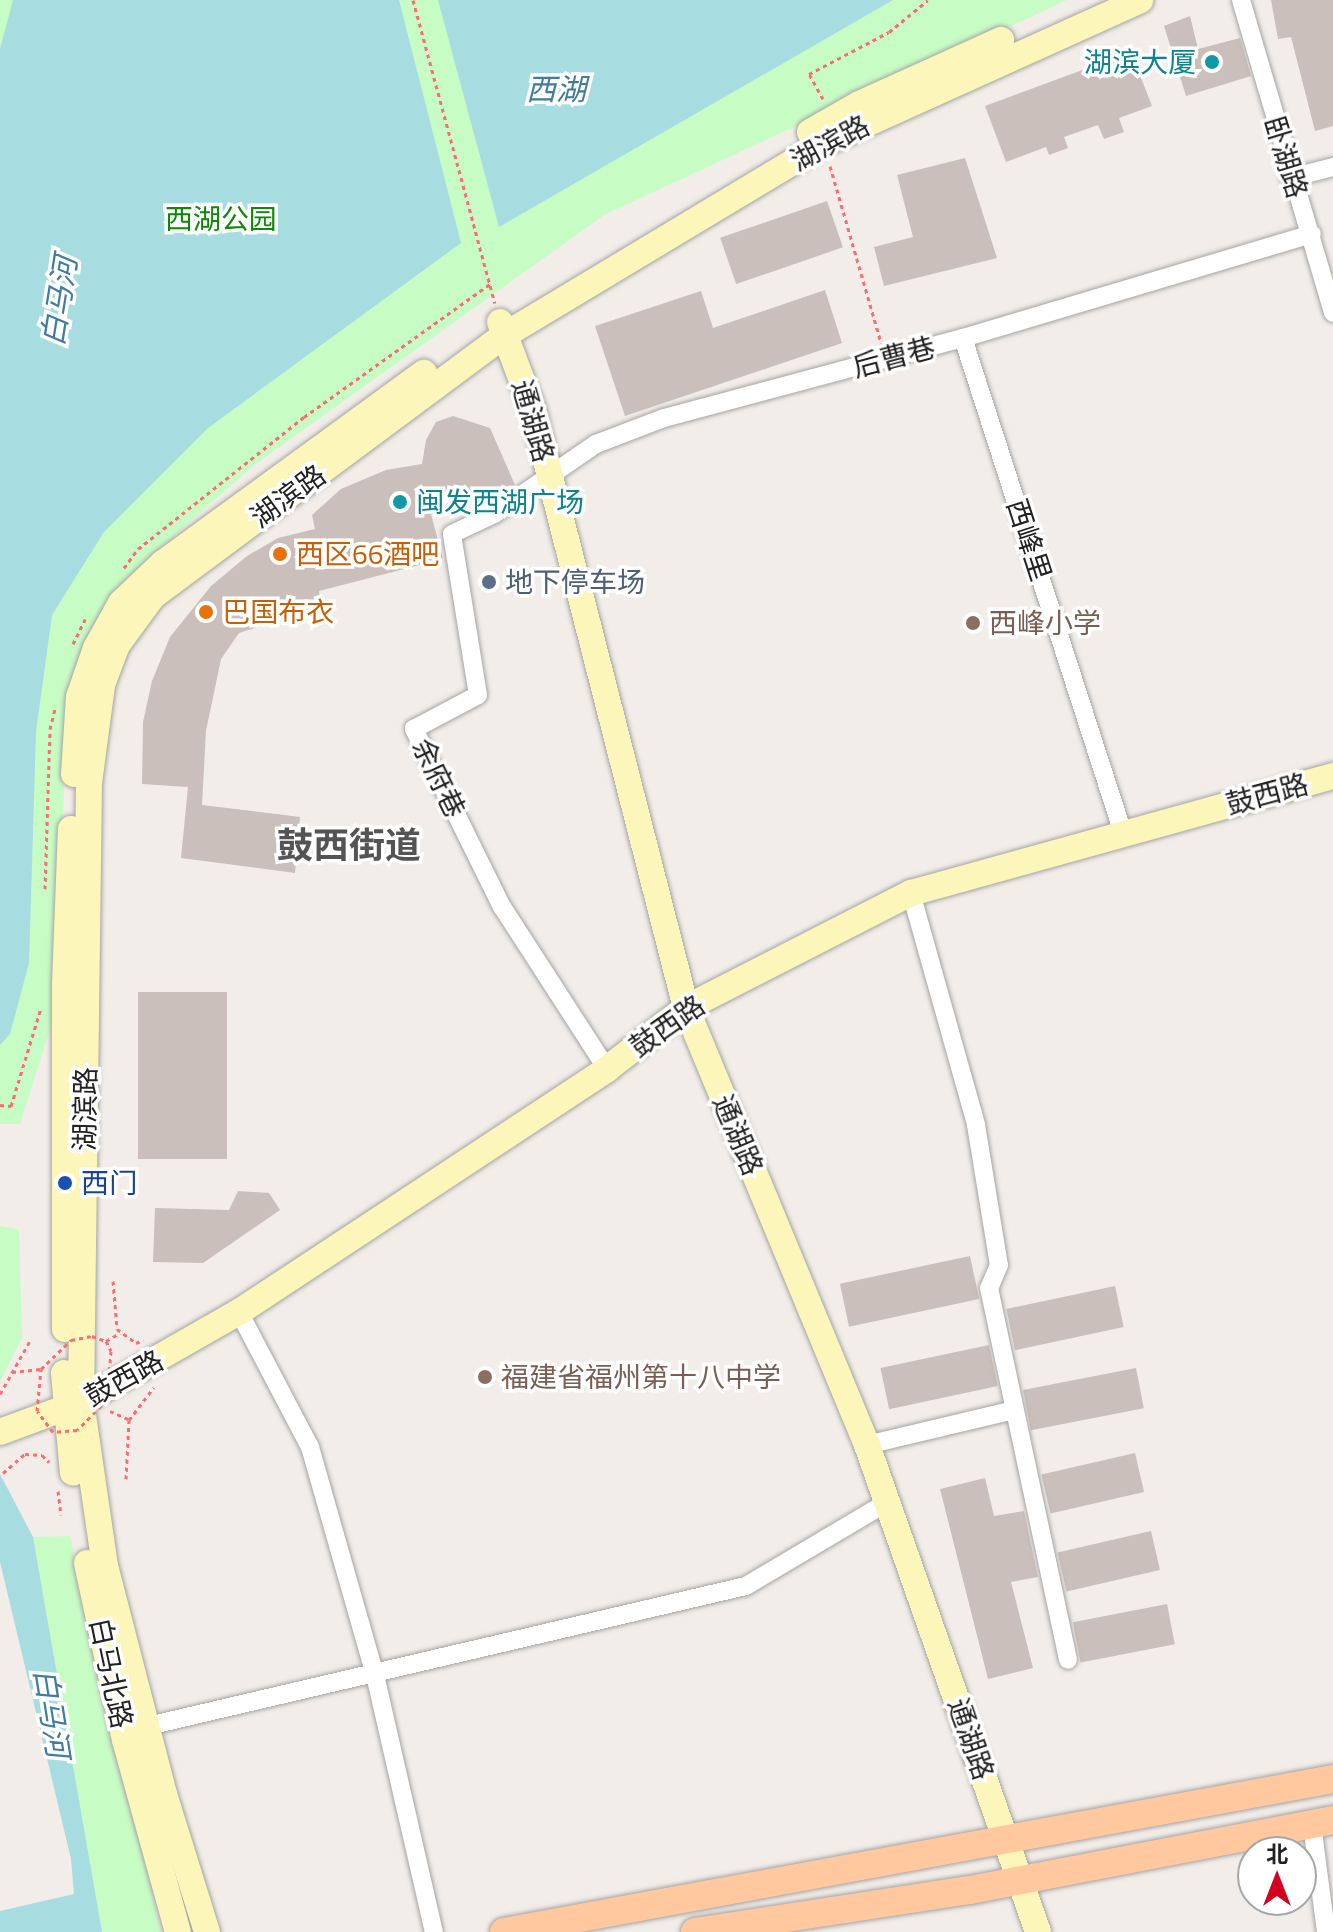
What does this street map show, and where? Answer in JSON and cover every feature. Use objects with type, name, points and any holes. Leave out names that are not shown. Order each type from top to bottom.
[{"type":"main road","name":"湖滨路","points":[[83,1407],[89,783],[102,685],[117,645],[153,596],[502,327],[859,104],[1096,0]]},
{"type":"main road","name":"湖滨路","points":[[502,327],[824,143],[1140,0]]},
{"type":"main road","name":"通湖路","points":[[502,327],[533,410],[686,1008],[867,1445],[1038,1932]]},
{"type":"main road","name":"鼓西路","points":[[8,1429],[83,1407],[239,1312],[607,1069],[686,1008],[911,893],[1333,776]]},
{"type":"main road","points":[[83,1407],[105,1566],[207,1932]]},
{"type":"main road","name":"白马北路","points":[[83,1407],[115,1693],[178,1932]]},
{"type":"main road","points":[[504,1932],[1007,1842],[1333,1779]]},
{"type":"main road","points":[[695,1932],[1021,1881],[1323,1822]]},
{"type":"street","name":"卧湖路","points":[[1241,0],[1290,178],[1312,234],[1333,313]]},
{"type":"street","points":[[1290,178],[1333,167]]},
{"type":"street","name":"后曹巷","points":[[494,514],[596,444],[664,418],[963,338],[1312,234]]},
{"type":"street","name":"西峰里","points":[[963,338],[1123,833]]},
{"type":"street","name":"余府巷","points":[[494,514],[452,534],[478,695],[414,729],[502,907],[607,1069]]},
{"type":"street","points":[[911,893],[976,1125],[999,1265],[989,1288],[1068,1660]]},
{"type":"street","points":[[239,1312],[310,1447],[375,1675],[434,1932]]},
{"type":"street","points":[[867,1445],[1014,1410]]},
{"type":"street","points":[[148,1726],[746,1586],[886,1503]]},
{"type":"street","points":[[1323,1822],[1326,1932]]},
{"type":"path","points":[[121,572],[138,549],[304,417],[490,284],[413,0]]},
{"type":"path","points":[[825,103],[809,74],[889,32],[928,0]]},
{"type":"path","points":[[824,143],[886,359]]},
{"type":"path","points":[[69,659],[76,631],[94,607]]},
{"type":"path","points":[[45,901],[50,729],[57,701]]},
{"type":"path","points":[[0,1105],[11,1106],[42,994]]},
{"type":"path","points":[[113,1281],[121,1333],[136,1343],[148,1337]]},
{"type":"path","points":[[12,1372],[41,1369],[71,1340],[92,1336],[106,1341],[121,1333]]},
{"type":"path","points":[[0,1394],[31,1339]]},
{"type":"path","points":[[41,1369],[37,1411],[53,1432],[77,1430],[83,1407],[111,1372],[106,1341]]},
{"type":"path","points":[[126,1479],[129,1420],[159,1380]]},
{"type":"path","points":[[83,1407],[129,1420]]},
{"type":"path","points":[[3,1473],[25,1454],[42,1455],[55,1468]]},
{"type":"path","points":[[57,1484],[61,1515]]},
{"type":"green space","name":"西湖公园","points":[[0,0],[1067,0],[604,215],[254,465],[142,564],[91,635],[67,721],[54,1017],[20,1124],[0,1124]]},
{"type":"green space","points":[[0,1226],[19,1229],[22,1338],[0,1381]]},
{"type":"green space","points":[[70,1536],[161,1932],[101,1932],[33,1537]]},
{"type":"water","name":"白马河","points":[[13,0],[399,0],[461,243],[208,428],[104,532],[52,615],[36,732],[29,963],[10,1034],[0,1045],[0,49]]},
{"type":"water","name":"西湖","points":[[438,0],[893,0],[499,227]]},
{"type":"water","name":"白马河","points":[[0,1474],[33,1537],[102,1932],[0,1932],[0,1911],[74,1894],[71,1859],[0,1562]]},
{"type":"building","points":[[1271,0],[1333,0],[1333,126],[1315,131],[1291,37],[1278,39]]},
{"type":"building","name":"湖滨大厦","points":[[1190,16],[1198,49],[1240,38],[1251,76],[1186,96],[1164,26]]},
{"type":"building","points":[[1131,52],[1152,106],[1119,118],[1124,132],[1104,139],[1098,125],[1064,137],[1068,148],[1049,155],[1046,147],[1006,162],[985,106]]},
{"type":"building","points":[[965,158],[997,258],[884,286],[874,247],[913,237],[897,175]]},
{"type":"building","points":[[827,201],[843,247],[736,284],[720,238]]},
{"type":"building","points":[[825,290],[842,343],[625,416],[595,326],[701,291],[713,328]]},
{"type":"building","points":[[453,416],[490,428],[515,485],[431,514],[443,559],[319,591],[321,607],[239,633],[221,659],[206,731],[202,805],[300,817],[295,873],[181,858],[188,787],[142,784],[143,722],[152,681],[170,637],[211,586],[247,556],[278,538],[315,529],[312,515],[341,489],[386,470],[422,464],[426,440],[436,422]]},
{"type":"building","points":[[138,992],[227,992],[227,1159],[138,1159]]},
{"type":"building","points":[[238,1191],[269,1193],[280,1210],[203,1263],[153,1262],[155,1208],[229,1210]]},
{"type":"building","points":[[970,1256],[979,1299],[849,1327],[840,1284]]},
{"type":"building","points":[[1115,1286],[1124,1327],[1015,1350],[1006,1309]]},
{"type":"building","points":[[989,1345],[998,1386],[889,1409],[880,1368]]},
{"type":"building","points":[[1136,1368],[1144,1408],[1031,1430],[1023,1390]]},
{"type":"building","points":[[1135,1453],[1144,1492],[1050,1514],[1041,1475]]},
{"type":"building","points":[[985,1478],[994,1516],[1024,1511],[1038,1577],[1011,1582],[1033,1668],[988,1679],[940,1489]]},
{"type":"building","points":[[1151,1531],[1160,1570],[1066,1592],[1057,1553]]},
{"type":"building","points":[[1167,1604],[1175,1644],[1081,1663],[1073,1622]]},
{"type":"place","name":"湖滨大厦","points":[[1212,62]]},
{"type":"place","name":"闽发西湖广场","points":[[400,502]]},
{"type":"place","name":"西区66酒吧","points":[[280,554]]},
{"type":"place","name":"地下停车场","points":[[489,582]]},
{"type":"place","name":"巴国布衣","points":[[206,612]]},
{"type":"place","name":"西峰小学","points":[[973,623]]},
{"type":"place","name":"西门","points":[[65,1183]]},
{"type":"place","name":"福建省福州第十八中学","points":[[485,1377]]},
{"type":"district","name":"鼓西街道","points":[[349,845]]}]
